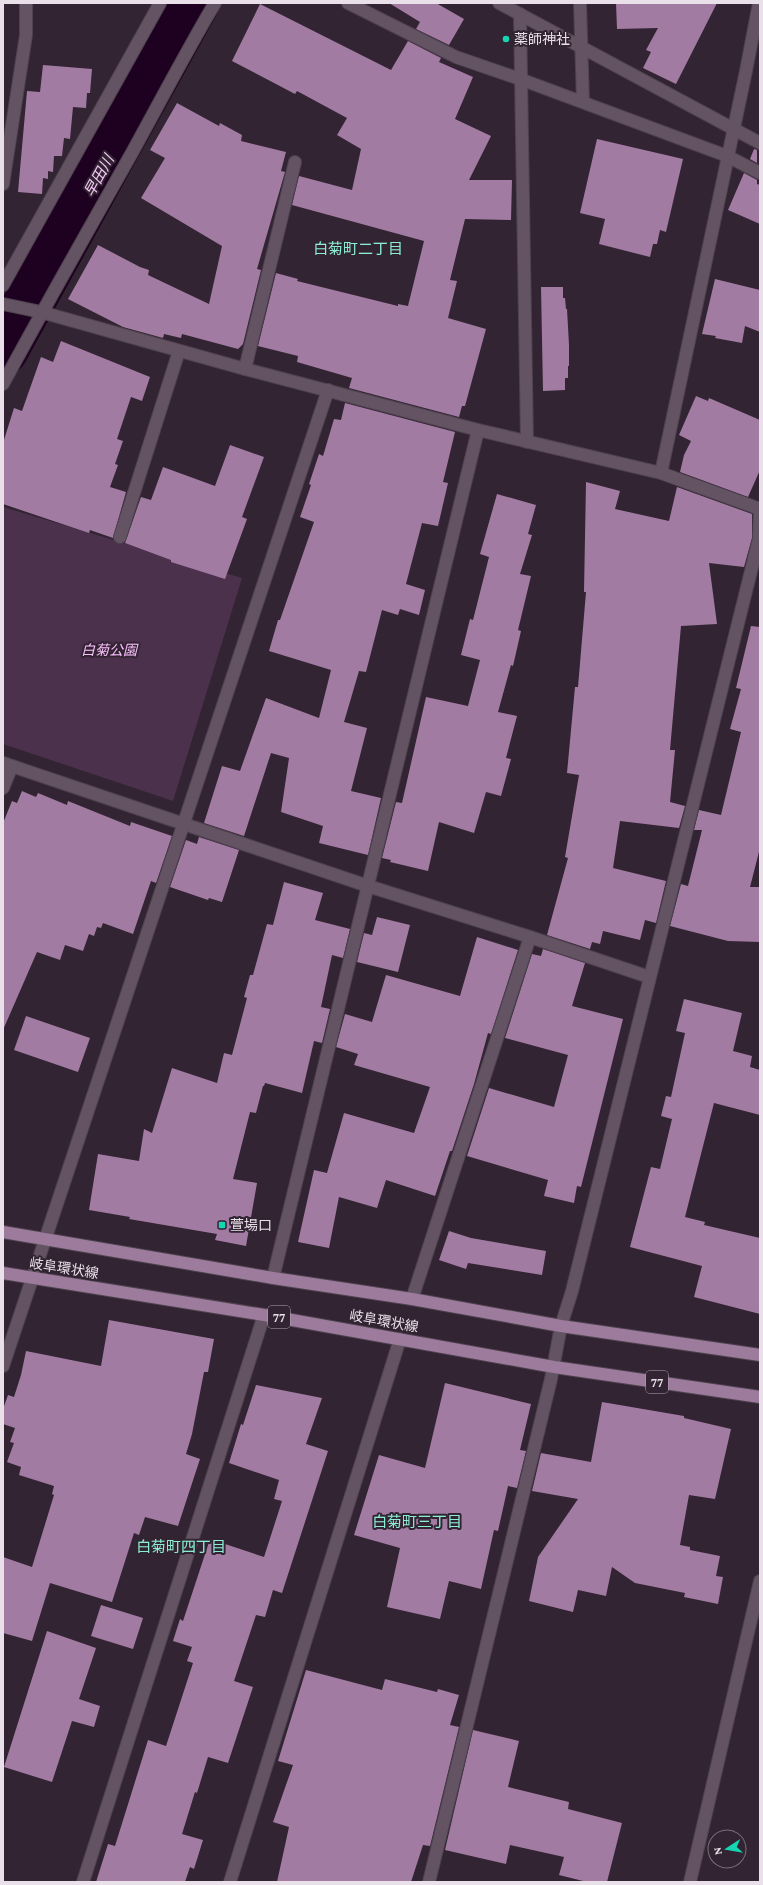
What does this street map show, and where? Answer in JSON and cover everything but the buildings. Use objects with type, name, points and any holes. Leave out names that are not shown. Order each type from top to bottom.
[{"type":"main road","name":"岐阜環状線","points":[[3,1232],[273,1278],[412,1299],[560,1326],[760,1355]]},
{"type":"main road","name":"岐阜環状線","points":[[3,1273],[264,1315],[554,1367],[760,1397]]},
{"type":"street","points":[[3,184],[26,35],[26,3]]},
{"type":"street","points":[[3,285],[160,3]]},
{"type":"street","points":[[3,384],[39,312],[134,150],[180,62],[215,3]]},
{"type":"street","points":[[348,3],[456,57],[520,79],[728,156],[760,173]]},
{"type":"street","points":[[499,3],[760,143]]},
{"type":"street","points":[[580,3],[583,102]]},
{"type":"street","points":[[661,473],[759,3]]},
{"type":"street","points":[[520,14],[520,79],[528,442]]},
{"type":"street","points":[[245,369],[295,162]]},
{"type":"street","points":[[5,304],[478,430],[661,473],[760,509],[759,539],[572,1291],[560,1326],[554,1367],[429,1882]]},
{"type":"street","points":[[120,537],[179,351]]},
{"type":"street","points":[[3,1366],[27,1295],[31,1278],[328,390]]},
{"type":"street","points":[[273,1278],[478,430]]},
{"type":"street","points":[[3,788],[8,764],[368,886],[530,937],[649,977]]},
{"type":"street","points":[[412,1299],[530,937]]},
{"type":"street","points":[[84,1882],[264,1315]]},
{"type":"street","points":[[230,1882],[400,1339]]},
{"type":"street","points":[[690,1882],[760,1581]]},
{"type":"green space","name":"白菊公園","points":[[3,507],[242,578],[173,801],[3,744]]},
{"type":"waterway","name":"早田川","points":[[3,350],[194,3]]},
{"type":"place","name":"薬師神社","points":[[506,39]]},
{"type":"place","name":"萱場口","points":[[222,1225]]},
{"type":"district","name":"白菊町二丁目","points":[[358,249]]},
{"type":"district","name":"白菊町三丁目","points":[[417,1522]]},
{"type":"district","name":"白菊町四丁目","points":[[181,1547]]}]
